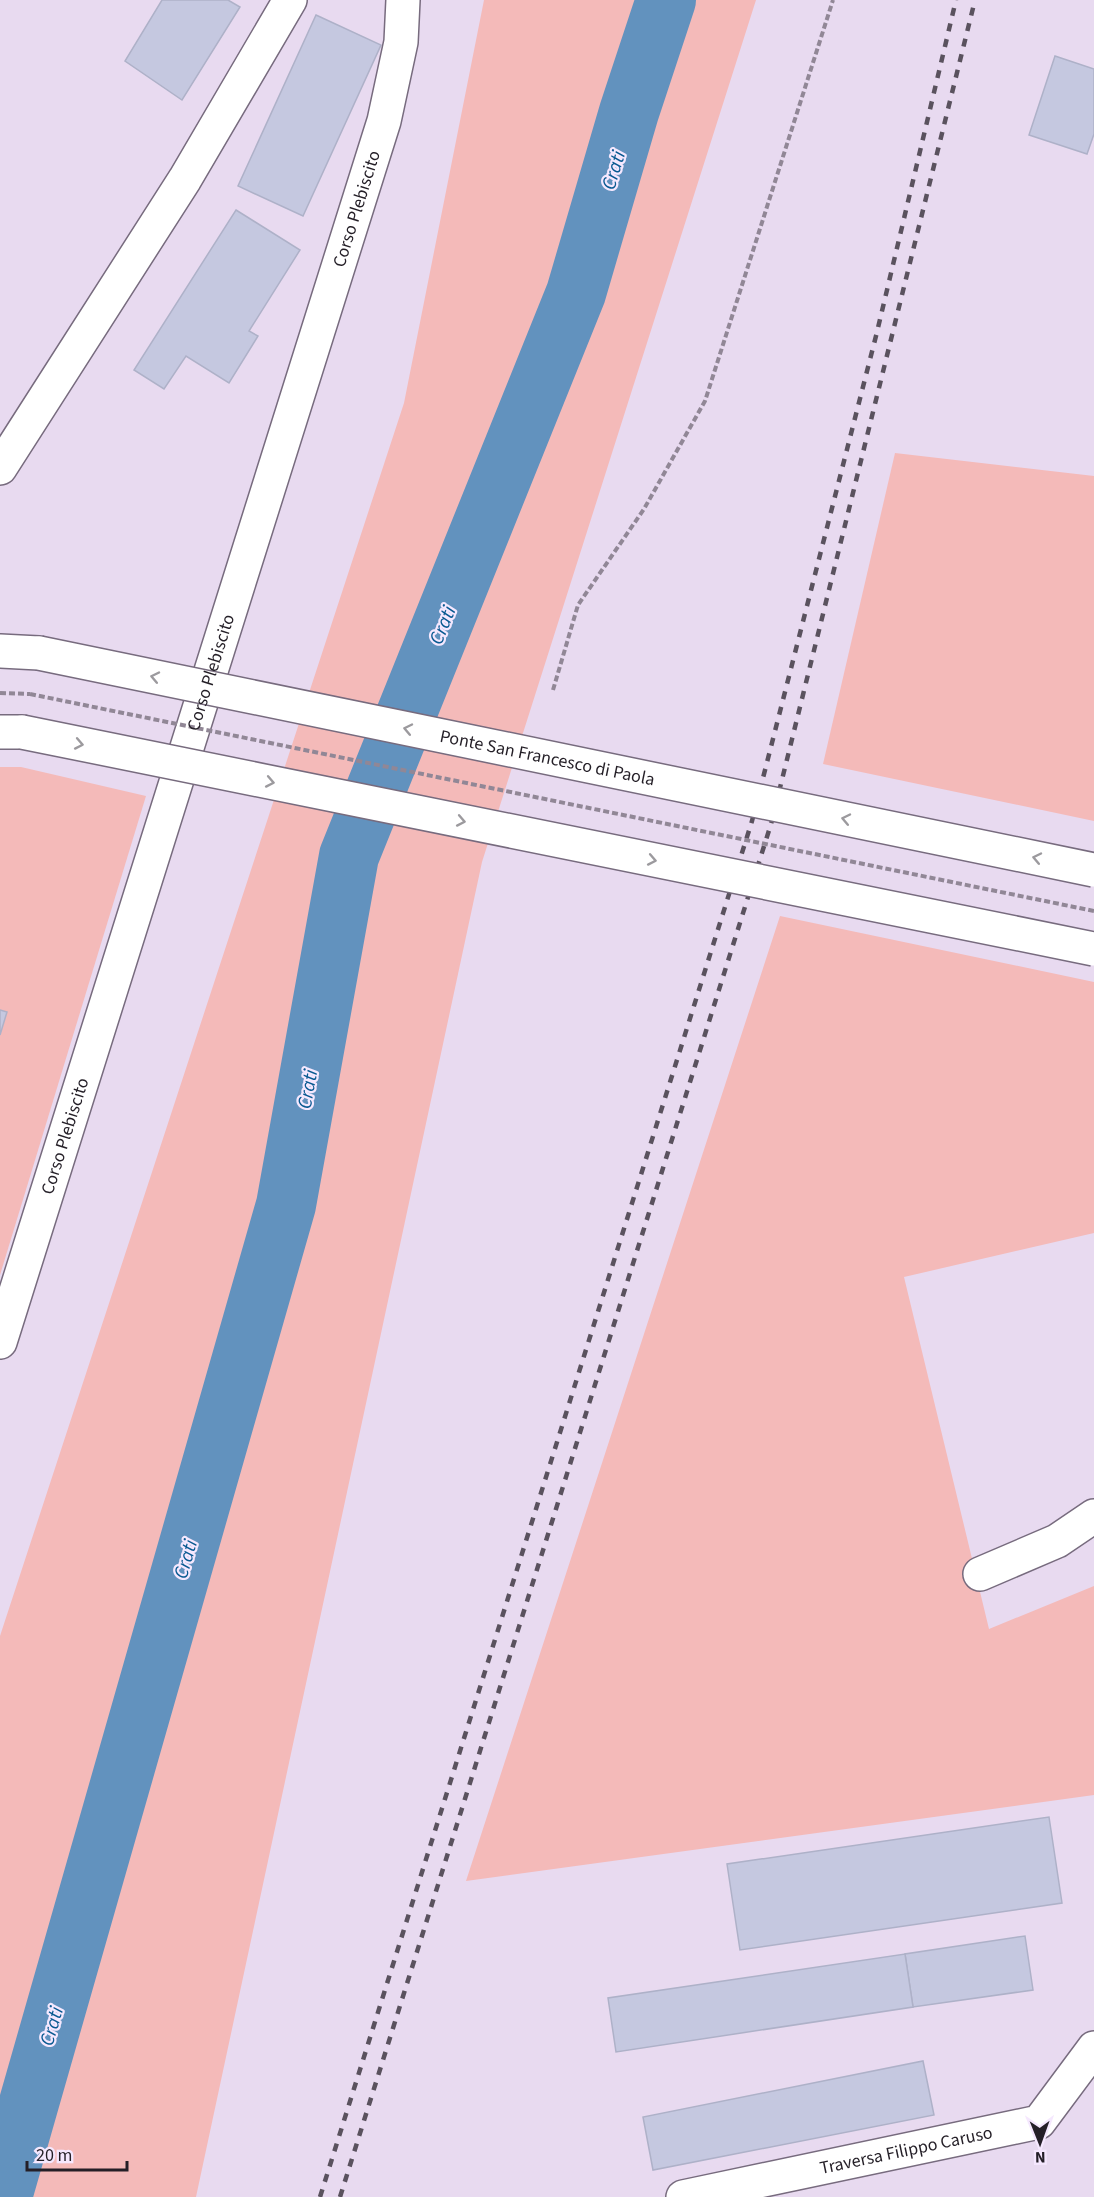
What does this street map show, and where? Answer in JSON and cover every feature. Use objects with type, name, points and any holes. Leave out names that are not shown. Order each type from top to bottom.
[{"type":"street","points":[[0,468],[185,179],[290,0]]},
{"type":"street","name":"Corso Plebiscito","points":[[0,1342],[384,121],[401,42],[403,0]]},
{"type":"street","name":"Ponte San Francesco di Paola","points":[[0,651],[39,653],[1094,870]]},
{"type":"street","points":[[11,732],[1094,949]]},
{"type":"street","points":[[980,1574],[1057,1541],[1094,1516]]},
{"type":"street","name":"Traversa Filippo Caruso","points":[[683,2197],[1039,2122],[1094,2048]]},
{"type":"path","points":[[553,690],[578,604],[644,509],[705,401],[833,0]]},
{"type":"path","points":[[0,693],[30,694],[1094,911]]},
{"type":"shaded area","points":[[484,0],[756,0],[482,862],[196,2197],[0,2197],[0,1636],[404,403]]},
{"type":"shaded area","points":[[895,453],[1094,476],[1094,821],[823,764]]},
{"type":"shaded area","points":[[0,767],[21,767],[146,796],[0,1275]]},
{"type":"shaded area","points":[[780,916],[1094,982],[1094,1233],[904,1277],[989,1629],[1094,1586],[1094,1795],[466,1881]]},
{"type":"building","points":[[162,0],[228,0],[240,7],[182,100],[125,61]]},
{"type":"building","points":[[316,15],[381,45],[303,216],[238,186]]},
{"type":"building","points":[[1055,56],[1094,69],[1094,134],[1087,154],[1029,135]]},
{"type":"building","points":[[236,210],[300,250],[249,331],[258,336],[229,383],[186,356],[164,389],[134,370]]},
{"type":"building","points":[[0,1010],[7,1012],[0,1035]]},
{"type":"building","points":[[1049,1817],[1062,1903],[740,1950],[727,1864]]},
{"type":"building","points":[[1025,1936],[1033,1990],[913,2007],[905,1954]]},
{"type":"building","points":[[905,1954],[913,2007],[616,2052],[608,1998]]},
{"type":"building","points":[[923,2061],[934,2115],[653,2170],[643,2117]]},
{"type":"waterway","name":"Crati","points":[[2,2197],[286,1205],[349,856],[576,293],[629,112],[666,0]]},
{"type":"railway","points":[[320,2197],[752,821],[877,332],[956,0]]},
{"type":"railway","points":[[340,2197],[771,824],[975,0]]}]
